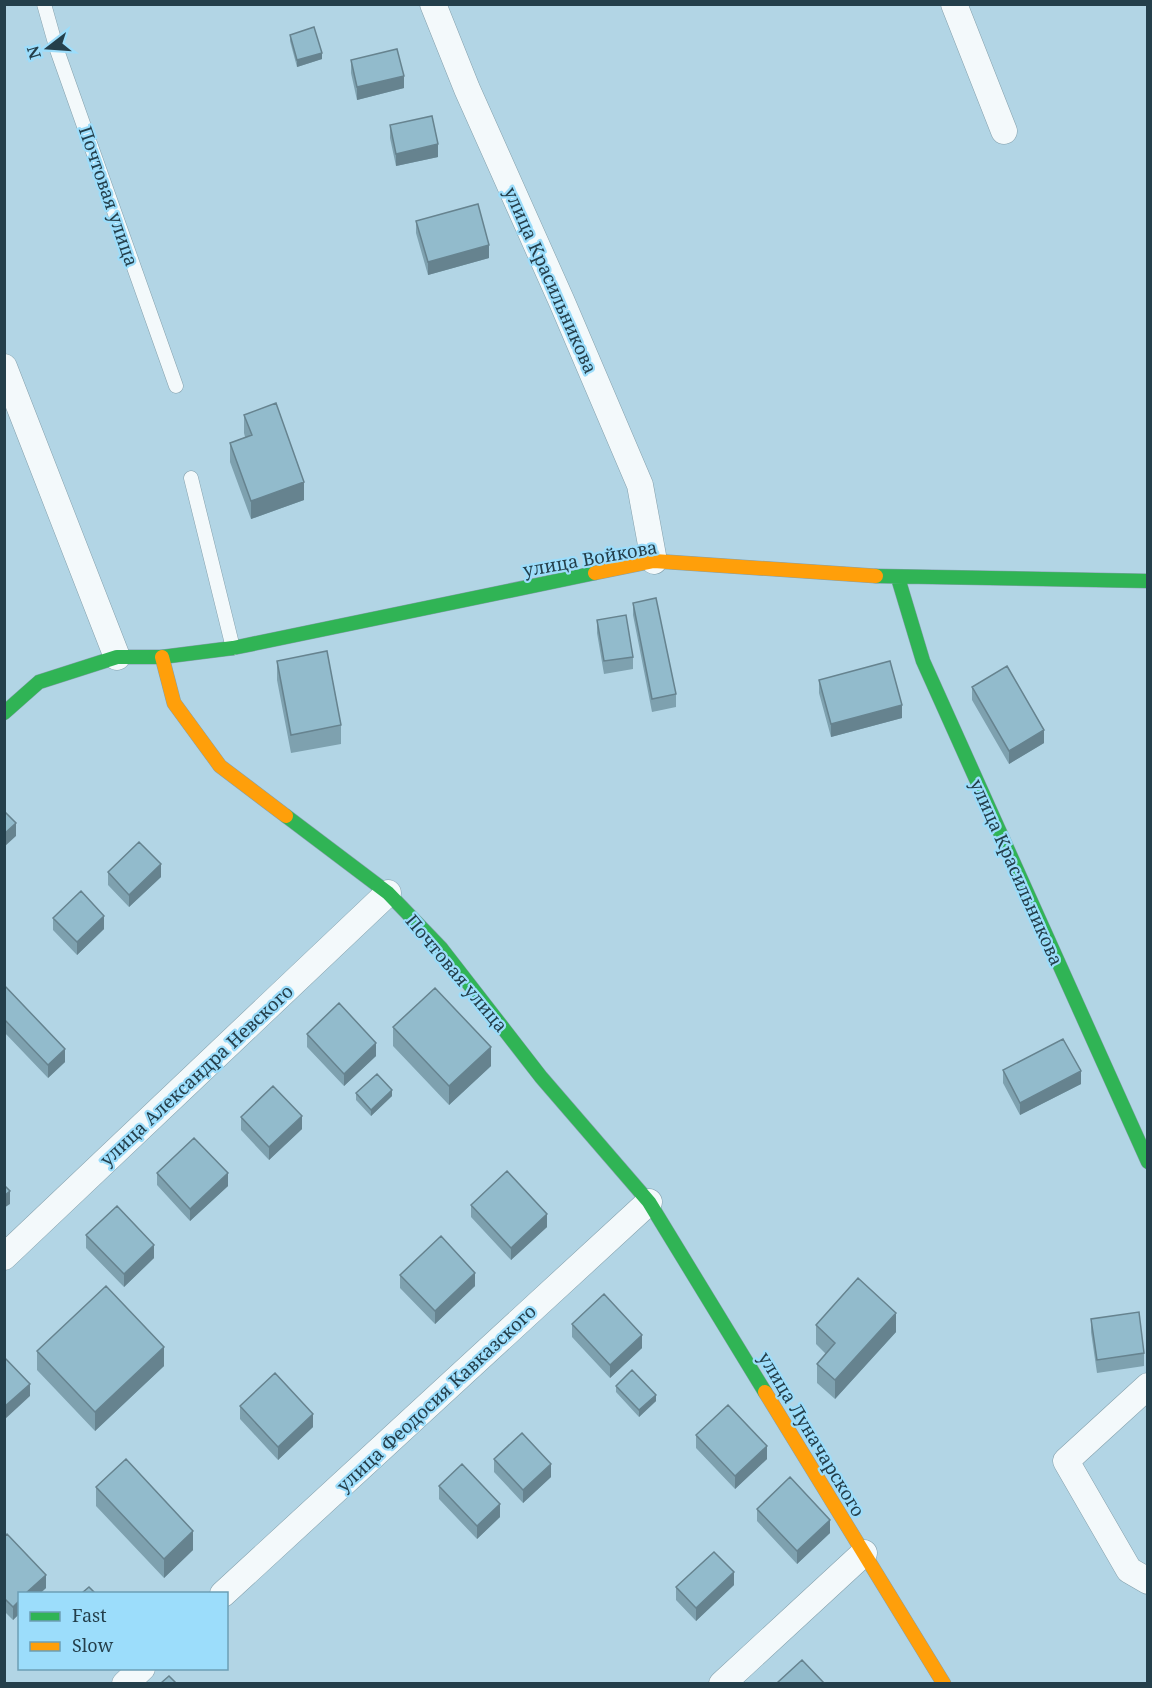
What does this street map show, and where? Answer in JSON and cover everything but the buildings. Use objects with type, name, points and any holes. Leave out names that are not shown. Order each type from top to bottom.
[{"type":"street","name":"улица Красильникова","points":[[433,4],[467,89],[640,484],[654,561]]},
{"type":"street","points":[[954,4],[1004,131]]},
{"type":"street","points":[[4,367],[117,657]]},
{"type":"street","name":"улица Войкова","points":[[4,713],[39,682],[117,657],[162,657],[233,648],[654,561],[898,578],[1148,581]]},
{"type":"street","name":"улица Красильникова","points":[[898,578],[923,661],[1148,1162]]},
{"type":"street","name":"Почтовая улица","points":[[162,657],[174,704],[220,766],[388,893],[441,948],[541,1077],[649,1202]]},
{"type":"street","name":"улица Александра Невского","points":[[4,1257],[388,893]]},
{"type":"street","name":"улица Луначарского","points":[[649,1202],[944,1683]]},
{"type":"street","name":"улица Феодосия Кавказского","points":[[225,1592],[649,1202]]},
{"type":"street","points":[[1148,1386],[1066,1461],[1129,1570],[1148,1581]]},
{"type":"street","points":[[722,1683],[864,1553]]},
{"type":"street","points":[[126,1683],[140,1670]]},
{"type":"lane","name":"Почтовая улица","points":[[44,4],[61,61],[176,386]]},
{"type":"lane","points":[[191,478],[233,648]]},
{"type":"traffic: fast","points":[[4,713],[39,682],[117,657],[162,657],[233,648],[595,573]]},
{"type":"traffic: fast","points":[[876,576],[1148,581]]},
{"type":"traffic: fast","points":[[898,578],[923,661],[1148,1162]]},
{"type":"traffic: fast","points":[[286,816],[388,893],[441,948],[541,1077],[649,1202],[765,1392]]},
{"type":"traffic: slow","points":[[595,573],[654,561],[876,576]]},
{"type":"traffic: slow","points":[[162,657],[174,703],[220,766],[286,816]]},
{"type":"traffic: slow","points":[[765,1392],[944,1684]]}]
